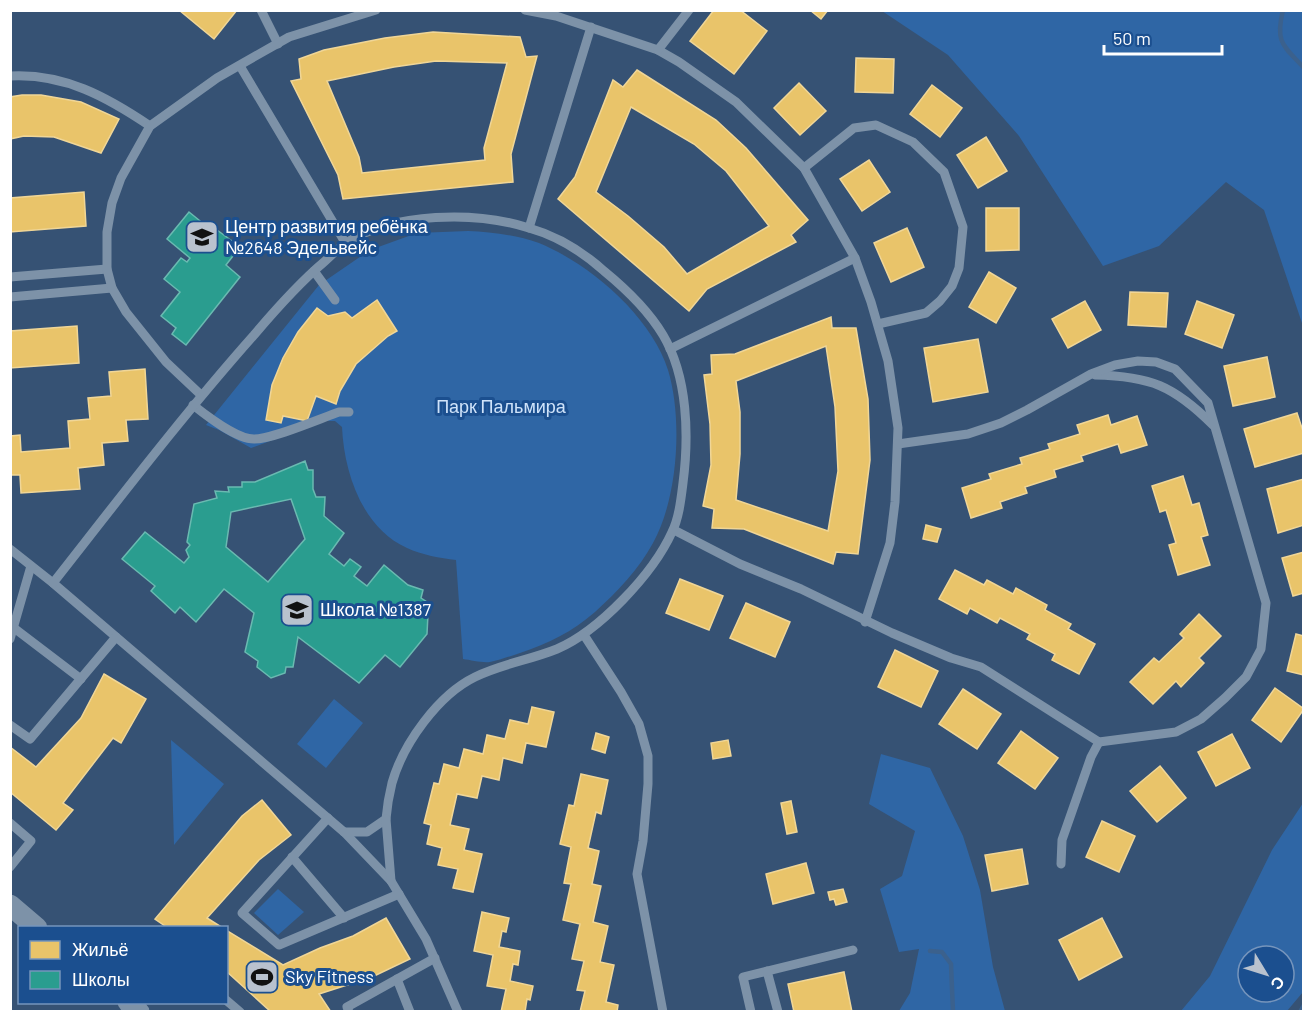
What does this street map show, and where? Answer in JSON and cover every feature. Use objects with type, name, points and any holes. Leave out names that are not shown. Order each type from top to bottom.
[{"type":"street","points":[[10,905],[37,926]]},
{"type":"lane","points":[[261,10],[278,44]]},
{"type":"lane","points":[[201,395],[166,362],[126,312],[112,288],[107,269],[107,232],[112,203],[121,178],[150,126],[217,78],[289,37],[376,10]]},
{"type":"lane","points":[[525,10],[556,16],[658,50],[736,102],[804,168],[855,258],[888,361],[898,428],[895,502],[890,543],[865,621]]},
{"type":"lane","points":[[658,50],[688,10]]},
{"type":"lane","points":[[529,228],[591,27]]},
{"type":"lane","points":[[240,66],[346,244]]},
{"type":"lane","points":[[10,76],[51,79],[87,88],[116,102],[150,126]]},
{"type":"lane","points":[[804,168],[854,128],[876,125],[913,142],[944,172],[963,227],[959,268],[952,286],[926,313],[878,324]]},
{"type":"lane","points":[[53,583],[201,395],[297,286],[346,244],[381,226],[454,217],[491,220],[529,228],[562,242],[595,263],[620,284],[648,314],[670,349],[686,412],[687,448],[674,530],[656,559],[629,592],[584,635],[557,649],[479,675],[457,687],[443,701],[409,744],[393,780],[386,819],[391,881]]},
{"type":"lane","points":[[670,349],[855,258]]},
{"type":"lane","points":[[10,277],[107,269]]},
{"type":"lane","points":[[314,271],[335,300]]},
{"type":"lane","points":[[10,297],[112,288]]},
{"type":"lane","points":[[674,530],[740,564],[801,589],[865,621],[951,658],[981,667],[1099,742],[1176,732],[1201,718],[1225,699],[1246,677],[1261,649],[1266,603],[1208,403],[1175,369],[1156,362],[1138,361],[1115,365],[1091,375],[1000,423],[968,434],[897,444]]},
{"type":"lane","points":[[1091,375],[1126,375],[1161,385],[1190,402],[1215,427]]},
{"type":"lane","points":[[193,405],[211,419],[240,435],[254,439],[276,434],[339,412],[349,412]]},
{"type":"lane","points":[[10,549],[53,583],[344,832],[391,881],[426,939],[458,1011]]},
{"type":"lane","points":[[10,639],[31,566]]},
{"type":"lane","points":[[14,628],[81,679]]},
{"type":"lane","points":[[584,635],[639,724],[648,756],[643,841],[637,874],[663,1011]]},
{"type":"lane","points":[[10,725],[30,739],[116,637]]},
{"type":"lane","points":[[1060,864],[1062,840],[1091,757],[1099,742]]},
{"type":"lane","points":[[328,818],[242,913],[279,945],[399,894]]},
{"type":"lane","points":[[344,832],[367,832],[386,819]]},
{"type":"lane","points":[[10,823],[31,841],[10,867]]},
{"type":"lane","points":[[292,857],[344,918]]},
{"type":"lane","points":[[751,1011],[743,977],[853,950]]},
{"type":"lane","points":[[349,1011],[347,1006],[435,958]]},
{"type":"lane","points":[[767,971],[778,1011]]},
{"type":"lane","points":[[397,979],[410,1011]]},
{"type":"lane","points":[[228,1002],[240,1011]]},
{"type":"green space","points":[[882,11],[1303,11],[1303,326],[1264,210],[1226,182],[1159,246],[1103,266],[1019,136],[948,55]]},
{"type":"green space","name":"Парк Пальмира","points":[[468,231],[504,234],[539,243],[558,252],[598,278],[633,312],[648,330],[660,350],[668,370],[676,411],[676,458],[668,504],[653,543],[641,562],[627,580],[595,612],[578,625],[541,645],[487,662],[463,659],[456,560],[431,556],[407,548],[391,539],[378,527],[358,497],[347,462],[342,427],[335,421],[324,421],[251,448],[206,425],[319,285],[370,250],[417,233]]},
{"type":"green space","points":[[334,699],[363,723],[326,768],[297,744]]},
{"type":"green space","points":[[171,740],[224,784],[174,845]]},
{"type":"green space","points":[[881,754],[930,768],[963,836],[980,890],[993,967],[1005,1011],[899,1011],[910,993],[919,949],[899,952],[880,889],[902,876],[915,831],[869,804]]},
{"type":"green space","points":[[1303,803],[1303,992],[1296,1000],[1296,944],[1236,944],[1236,1004],[1293,1004],[1287,1011],[1181,1011],[1210,976],[1272,850]]},
{"type":"green space","points":[[278,889],[304,912],[278,935],[254,913]]},
{"type":"building: Жильё","points":[[179,10],[237,10],[214,39]]},
{"type":"building: Жильё","points":[[714,10],[740,10],[767,31],[734,74],[690,41]]},
{"type":"building: Жильё","points":[[810,10],[828,10],[821,19]]},
{"type":"building: Жильё","points":[[433,32],[520,37],[526,57],[537,56],[511,154],[513,182],[343,199],[338,175],[291,81],[301,79],[299,59],[324,50],[385,38]],"holes":[[[436,61],[507,63],[484,148],[485,160],[362,173],[359,157],[327,81]]]},
{"type":"building: Жильё","points":[[856,58],[894,59],[893,93],[855,92]]},
{"type":"building: Жильё","points":[[637,70],[716,120],[746,148],[808,220],[791,235],[796,242],[707,289],[689,311],[558,199],[575,177],[613,80],[623,87]],"holes":[[[631,107],[694,144],[726,171],[769,226],[687,274],[664,247],[596,192]]]},
{"type":"building: Жильё","points":[[799,83],[826,111],[800,135],[774,108]]},
{"type":"building: Жильё","points":[[932,85],[962,108],[940,137],[910,114]]},
{"type":"building: Жильё","points":[[41,95],[81,102],[119,119],[101,153],[54,137],[24,136],[10,139],[10,97]]},
{"type":"building: Жильё","points":[[986,137],[1007,171],[978,188],[957,155]]},
{"type":"building: Жильё","points":[[869,160],[890,192],[862,211],[840,179]]},
{"type":"building: Жильё","points":[[84,192],[86,226],[10,232],[10,198]]},
{"type":"building: Жильё","points":[[986,208],[1019,208],[1019,250],[986,251]]},
{"type":"building: Жильё","points":[[907,228],[924,267],[891,282],[874,243]]},
{"type":"building: Жильё","points":[[989,272],[1016,288],[996,323],[969,307]]},
{"type":"building: Жильё","points":[[1130,292],[1168,293],[1166,327],[1128,325]]},
{"type":"building: Жильё","points":[[377,300],[397,331],[356,364],[340,391],[336,404],[316,396],[307,421],[283,416],[281,423],[266,420],[272,385],[283,358],[298,332],[317,308],[328,316],[345,312],[352,318]]},
{"type":"building: Жильё","points":[[1085,301],[1101,330],[1068,348],[1052,319]]},
{"type":"building: Жильё","points":[[1197,301],[1234,315],[1222,348],[1185,334]]},
{"type":"building: Жильё","points":[[831,317],[832,328],[856,328],[868,399],[870,460],[858,554],[836,552],[833,564],[744,529],[712,528],[714,509],[703,506],[711,465],[710,424],[704,375],[712,374],[711,355],[735,354]],"holes":[[[826,346],[835,407],[838,471],[828,531],[736,500],[740,454],[740,412],[736,381]]]},
{"type":"building: Жильё","points":[[77,326],[79,363],[10,368],[10,331]]},
{"type":"building: Жильё","points":[[978,339],[988,392],[933,402],[924,348]]},
{"type":"building: Жильё","points":[[1267,357],[1275,397],[1233,406],[1224,366]]},
{"type":"building: Жильё","points":[[145,369],[148,419],[126,420],[128,441],[102,443],[104,465],[78,468],[80,489],[21,493],[20,475],[10,475],[10,436],[20,435],[21,452],[70,448],[68,421],[90,419],[88,398],[111,396],[109,372]]},
{"type":"building: Жильё","points":[[1297,413],[1304,434],[1304,453],[1255,467],[1244,429]]},
{"type":"building: Жильё","points":[[1108,415],[1111,425],[1137,416],[1147,445],[1121,453],[1118,444],[1081,456],[1083,461],[1054,470],[1056,477],[1025,487],[1027,493],[1000,502],[1002,508],[971,518],[962,488],[991,479],[989,474],[1022,464],[1020,458],[1050,449],[1048,444],[1080,434],[1077,425]]},
{"type":"building: Жильё","points":[[1183,476],[1192,505],[1199,503],[1208,535],[1201,537],[1210,565],[1178,575],[1169,545],[1176,543],[1166,510],[1160,512],[1152,486]]},
{"type":"building: Жильё","points":[[1304,479],[1304,525],[1278,533],[1267,489]]},
{"type":"building: Жильё","points":[[926,525],[941,529],[937,542],[923,539]]},
{"type":"building: Жильё","points":[[1304,552],[1304,593],[1293,596],[1282,558]]},
{"type":"building: Жильё","points":[[955,570],[984,585],[987,580],[1013,594],[1016,588],[1047,605],[1045,610],[1071,624],[1068,629],[1095,644],[1079,674],[1052,660],[1055,654],[1027,639],[1030,634],[1000,618],[997,623],[970,608],[967,614],[939,599]]},
{"type":"building: Жильё","points":[[680,579],[723,596],[709,630],[666,613]]},
{"type":"building: Жильё","points":[[746,603],[790,622],[775,657],[730,638]]},
{"type":"building: Жильё","points":[[1199,614],[1221,636],[1199,658],[1204,663],[1181,687],[1176,681],[1153,704],[1130,682],[1154,658],[1159,662],[1184,638],[1180,634]]},
{"type":"building: Жильё","points":[[1296,634],[1304,636],[1304,675],[1287,671]]},
{"type":"building: Жильё","points":[[895,650],[938,671],[921,707],[878,687]]},
{"type":"building: Жильё","points":[[104,674],[146,699],[121,743],[113,738],[63,803],[73,810],[56,830],[10,792],[10,747],[36,767],[81,718]]},
{"type":"building: Жильё","points":[[1275,688],[1304,709],[1281,742],[1252,720]]},
{"type":"building: Жильё","points":[[963,689],[1001,714],[977,749],[939,724]]},
{"type":"building: Жильё","points":[[532,707],[554,712],[546,747],[526,743],[522,763],[503,758],[499,780],[482,776],[477,798],[457,794],[450,825],[469,829],[464,850],[482,854],[473,892],[453,888],[458,869],[438,865],[442,848],[427,844],[431,825],[424,823],[434,783],[439,784],[444,764],[459,768],[464,749],[483,754],[487,735],[505,739],[510,720],[528,724]]},
{"type":"building: Жильё","points":[[1021,731],[1058,758],[1035,789],[998,763]]},
{"type":"building: Жильё","points":[[596,733],[609,737],[605,753],[592,749]]},
{"type":"building: Жильё","points":[[1232,734],[1250,768],[1216,786],[1198,752]]},
{"type":"building: Жильё","points":[[728,740],[731,756],[713,759],[711,743]]},
{"type":"building: Жильё","points":[[1160,766],[1186,798],[1157,822],[1130,791]]},
{"type":"building: Жильё","points":[[581,774],[608,780],[601,814],[596,812],[588,848],[599,851],[592,884],[601,886],[593,922],[608,926],[600,962],[614,965],[606,1002],[618,1005],[617,1012],[580,1012],[585,991],[577,990],[584,961],[572,959],[580,924],[563,920],[571,884],[564,883],[571,847],[560,844],[569,805],[574,806]]},
{"type":"building: Жильё","points":[[262,800],[291,835],[259,860],[207,918],[220,926],[165,926],[155,919],[242,816]]},
{"type":"building: Жильё","points":[[791,801],[797,832],[787,834],[781,803]]},
{"type":"building: Жильё","points":[[1102,821],[1135,836],[1119,872],[1086,857]]},
{"type":"building: Жильё","points":[[1022,849],[1028,884],[992,891],[985,855]]},
{"type":"building: Жильё","points":[[806,863],[814,893],[773,904],[766,874]]},
{"type":"building: Жильё","points":[[843,889],[847,902],[836,905],[834,899],[830,900],[828,892]]},
{"type":"building: Жильё","points":[[482,912],[509,918],[506,932],[502,931],[499,947],[520,951],[518,965],[513,964],[510,981],[533,986],[530,1000],[527,999],[525,1012],[501,1012],[506,989],[487,986],[493,955],[474,951]]},
{"type":"building: Жильё","points":[[386,918],[410,959],[372,977],[319,994],[331,1012],[271,1012],[228,973],[228,931],[283,965],[353,936]]},
{"type":"building: Жильё","points":[[1102,918],[1122,957],[1079,980],[1059,940]]},
{"type":"building: Жильё","points":[[844,972],[852,1012],[794,1012],[788,984]]},
{"type":"building: Школы","points":[[189,212],[215,233],[217,230],[240,247],[226,265],[240,277],[186,345],[172,334],[176,328],[161,316],[180,292],[164,279],[181,258],[187,262],[190,258],[167,239]]},
{"type":"building: Школы","points":[[305,461],[308,470],[313,470],[313,489],[316,497],[325,497],[324,516],[344,533],[329,554],[344,566],[350,559],[361,567],[354,576],[367,586],[384,565],[408,585],[423,590],[421,598],[427,602],[423,608],[428,614],[427,634],[400,667],[385,655],[359,683],[298,637],[293,667],[286,667],[285,673],[271,678],[257,667],[258,661],[245,652],[254,613],[224,589],[196,622],[180,607],[175,613],[151,591],[155,586],[122,559],[145,532],[184,563],[189,557],[186,550],[190,545],[187,542],[194,504],[217,498],[215,491],[229,492],[228,487],[242,487],[242,482],[255,482]],"holes":[[[291,499],[305,539],[268,582],[226,547],[231,512]]]},
{"type":"waterway","points":[[1283,10],[1280,30],[1283,43],[1304,68]]},
{"type":"waterway","points":[[930,951],[942,952],[951,964],[953,1012]]},
{"type":"waterway","points":[[1300,1012],[1304,1005]]},
{"type":"place","name":"Центр развития ребёнка №2648 Эдельвейс","points":[[202,237]]},
{"type":"place","name":"Школа №1387","points":[[297,610]]},
{"type":"place","name":"Sky Fitness","points":[[262,977]]}]
